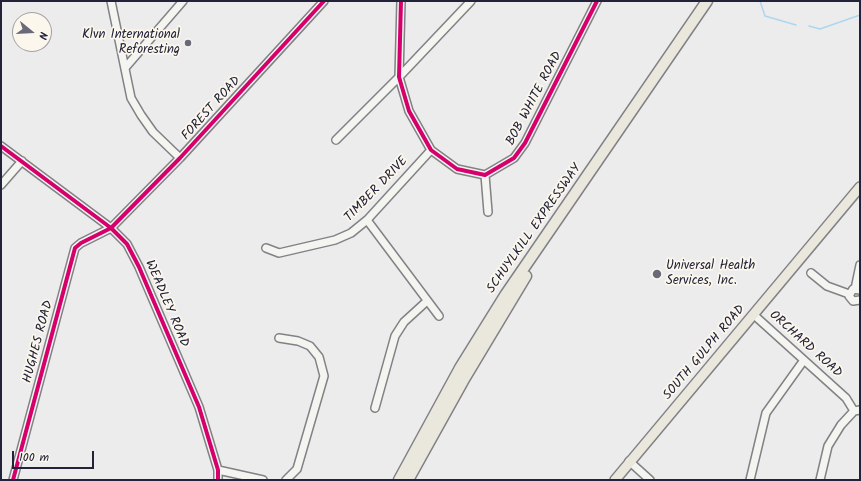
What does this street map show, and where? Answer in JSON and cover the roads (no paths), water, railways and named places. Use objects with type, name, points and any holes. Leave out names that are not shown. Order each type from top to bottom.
[{"type":"highway","name":"SCHUYLKILL EXPRESSWAY","points":[[399,480],[460,368],[506,294],[708,1]]},
{"type":"highway","name":"SCHUYLKILL EXPRESSWAY","points":[[408,480],[463,381],[524,280],[715,1]]},
{"type":"main road","name":"SOUTH GULPH ROAD","points":[[615,480],[859,190]]},
{"type":"street","points":[[111,1],[131,98],[153,132],[180,158]]},
{"type":"street","points":[[125,68],[183,1]]},
{"type":"street","name":"FOREST ROAD","points":[[111,228],[180,158],[324,1]]},
{"type":"street","points":[[401,1],[399,77],[409,112],[431,150],[456,169],[485,175],[488,212]]},
{"type":"street","points":[[336,140],[399,77],[471,1]]},
{"type":"street","name":"BOB WHITE ROAD","points":[[485,175],[514,158],[525,143],[597,1]]},
{"type":"street","name":"WEADLEY ROAD","points":[[1,146],[111,228],[127,244],[139,267],[199,407],[218,470],[218,480]]},
{"type":"street","name":"TIMBER DRIVE","points":[[266,248],[279,253],[335,240],[351,233],[367,220],[431,150]]},
{"type":"street","points":[[1,185],[22,161]]},
{"type":"street","points":[[367,220],[439,316]]},
{"type":"street","name":"HUGHES ROAD","points":[[13,480],[75,248],[81,243],[111,228]]},
{"type":"street","points":[[811,273],[827,286],[849,294],[857,290],[860,265]]},
{"type":"street","points":[[849,294],[852,301],[860,300]]},
{"type":"street","points":[[375,408],[395,336],[404,322],[428,302]]},
{"type":"street","name":"ORCHARD ROAD","points":[[754,315],[846,398],[857,410]]},
{"type":"street","points":[[279,338],[298,341],[310,346],[318,357],[324,376],[297,469],[286,480]]},
{"type":"street","points":[[750,480],[766,412],[804,360]]},
{"type":"street","points":[[820,480],[828,446],[841,425],[857,410]]},
{"type":"street","points":[[630,461],[650,480]]},
{"type":"street","points":[[218,470],[263,480]]},
{"type":"waterway","points":[[760,1],[765,16],[796,25]]},
{"type":"waterway","points":[[809,26],[820,29],[860,15]]},
{"type":"place","name":"Klvn International Reforesting","points":[[188,43]]},
{"type":"place","name":"Universal Health Services, Inc.","points":[[657,274]]}]
